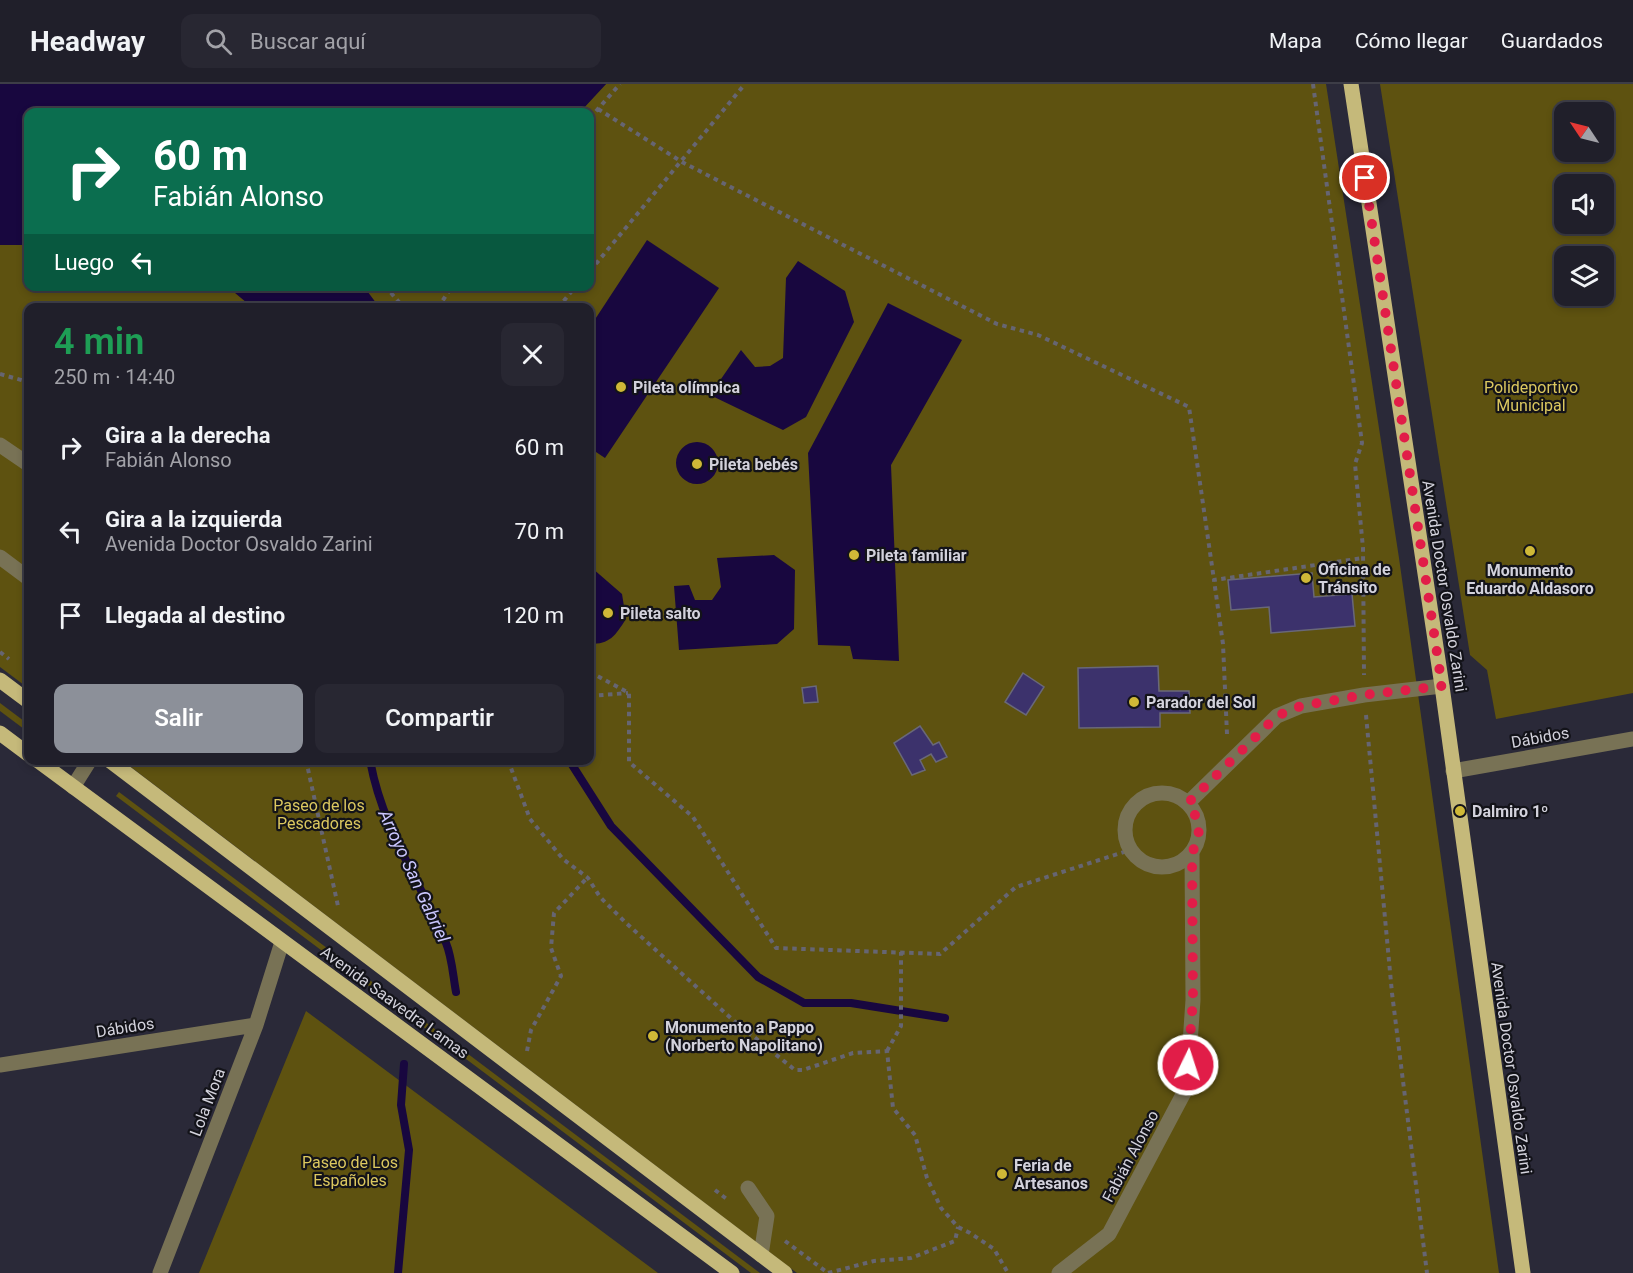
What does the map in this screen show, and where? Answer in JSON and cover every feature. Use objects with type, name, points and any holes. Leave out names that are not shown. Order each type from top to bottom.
[{"type":"main road","name":"Avenida Doctor Osvaldo Zarini","points":[[1351,84],[1442,686],[1523,1273]]},
{"type":"main road","points":[[0,680],[24,698]]},
{"type":"main road","points":[[0,733],[24,751]]},
{"type":"main road","name":"Avenida Saavedra Lamas","points":[[44,765],[732,1273]]},
{"type":"main road","name":"Avenida Saavedra Lamas","points":[[115,765],[785,1273]]},
{"type":"street","points":[[0,444],[24,461]]},
{"type":"street","points":[[0,557],[24,575]]},
{"type":"street","points":[[1192,853],[1178,865],[1160,868],[1143,863],[1130,850],[1124,833],[1127,815],[1138,801],[1154,793],[1173,794],[1188,803],[1277,716],[1301,706],[1364,695],[1442,686]]},
{"type":"street","name":"Dábidos","points":[[1453,771],[1633,739]]},
{"type":"street","points":[[73,787],[87,765]]},
{"type":"street","name":"Fabián Alonso","points":[[1059,1273],[1109,1234],[1187,1087],[1193,1000],[1192,853],[1199,837],[1198,818],[1188,803]]},
{"type":"street","name":"Lola Mora","points":[[160,1273],[256,1025],[282,942]]},
{"type":"street","name":"Dábidos","points":[[0,1065],[256,1025]]},
{"type":"street","points":[[748,1188],[766,1216],[761,1254]]},
{"type":"path","points":[[594,114],[620,84]]},
{"type":"path","points":[[594,266],[745,84]]},
{"type":"path","points":[[598,109],[682,162],[997,324],[1038,335],[1189,407],[1223,644],[1228,765]]},
{"type":"path","points":[[389,291],[400,303]]},
{"type":"path","points":[[562,303],[572,291]]},
{"type":"path","points":[[0,374],[24,381]]},
{"type":"path","points":[[1214,580],[1363,558]]},
{"type":"path","points":[[594,674],[629,693]]},
{"type":"path","points":[[594,696],[629,693]]},
{"type":"path","points":[[629,693],[629,762],[693,817],[776,948],[940,954],[1016,887],[1130,850]]},
{"type":"path","points":[[307,765],[339,910]]},
{"type":"path","points":[[510,765],[530,819],[563,859],[588,878],[600,897],[626,923],[733,1020],[795,1070],[803,1071],[853,1053],[887,1051]]},
{"type":"path","points":[[527,1052],[531,1030],[561,976],[551,948],[554,913],[588,878]]},
{"type":"path","points":[[901,952],[901,1026],[887,1051],[893,1108],[915,1135],[927,1178],[940,1208],[958,1227],[994,1249],[1008,1273]]},
{"type":"path","points":[[828,1273],[874,1262],[911,1258],[955,1241],[958,1227]]},
{"type":"green space","name":"Paseo de los Pescadores","points":[[606,84],[1326,84],[1399,558],[1499,1273],[797,1273],[128,765],[594,765],[594,303],[376,303],[367,291],[594,291],[594,108],[584,108]]},
{"type":"green space","name":"Polideportivo Municipal","points":[[1380,84],[1633,84],[1633,693],[1496,719],[1487,670],[1470,655]]},
{"type":"green space","points":[[0,245],[24,245],[24,291],[231,291],[247,303],[24,303],[24,685],[0,667]]},
{"type":"green space","points":[[0,703],[24,721],[24,729],[0,711]]},
{"type":"green space","points":[[119,792],[760,1273],[751,1273],[116,796]]},
{"type":"green space","name":"Paseo de Los Españoles","points":[[306,1011],[658,1273],[199,1273]]},
{"type":"shaded area","points":[[0,84],[606,84],[584,108],[24,108],[24,245],[0,245]]},
{"type":"shaded area","name":"Pileta olímpica","points":[[647,240],[719,288],[605,458],[594,451],[594,321]]},
{"type":"shaded area","points":[[798,261],[845,291],[854,322],[806,417],[783,430],[710,395],[741,350],[755,367],[770,366],[783,358],[786,278]]},
{"type":"shaded area","points":[[231,291],[367,291],[376,303],[247,303]]},
{"type":"shaded area","name":"Pileta familiar","points":[[888,303],[962,340],[891,465],[899,661],[853,659],[850,646],[818,645],[808,453]]},
{"type":"shaded area","name":"Pileta bebés","points":[[697,442],[712,448],[718,463],[712,478],[697,484],[682,478],[676,463],[682,448]]},
{"type":"shaded area","points":[[774,555],[795,570],[794,629],[777,644],[679,650],[674,586],[689,585],[695,600],[712,600],[721,587],[717,558]]},
{"type":"shaded area","name":"Pileta salto","points":[[594,570],[622,594],[626,619],[611,638],[594,643]]},
{"type":"building","points":[[1312,573],[1314,597],[1352,594],[1355,626],[1271,633],[1269,607],[1231,610],[1228,580]]},
{"type":"building","name":"Parador del Sol","points":[[1158,666],[1159,691],[1189,691],[1190,713],[1160,713],[1160,727],[1079,728],[1078,668]]},
{"type":"building","points":[[1023,673],[1044,687],[1026,715],[1005,702]]},
{"type":"building","points":[[816,686],[818,702],[804,703],[802,688]]},
{"type":"building","points":[[920,726],[933,745],[939,742],[947,757],[936,762],[931,754],[920,760],[925,770],[912,775],[894,743]]},
{"type":"waterway","name":"Arroyo San Gabriel","points":[[371,765],[383,809],[392,831],[448,948],[456,992]]},
{"type":"waterway","points":[[572,765],[611,826],[758,977],[804,1003],[851,1003],[945,1018]]},
{"type":"waterway","name":"Arroyo San Gabriel","points":[[398,1273],[409,1150],[401,1105],[404,1064]]},
{"type":"place","name":"Pileta olímpica","points":[[621,387]]},
{"type":"place","name":"Pileta bebés","points":[[697,464]]},
{"type":"place","name":"Monumento Eduardo Aldasoro","points":[[1530,551]]},
{"type":"place","name":"Pileta familiar","points":[[854,555]]},
{"type":"place","name":"Oficina de Tránsito","points":[[1306,578]]},
{"type":"place","name":"Pileta salto","points":[[608,613]]},
{"type":"place","name":"Parador del Sol","points":[[1134,702]]},
{"type":"place","name":"Dalmiro 1º","points":[[1460,811]]},
{"type":"place","name":"Monumento a Pappo (Norberto Napolitano)","points":[[653,1036]]},
{"type":"place","name":"Feria de Artesanos","points":[[1002,1174]]},
{"type":"route","points":[[1188,1065],[1193,1000],[1192,853],[1199,837],[1198,818],[1188,803],[1277,716],[1301,706],[1364,695],[1442,686],[1365,178]]}]
